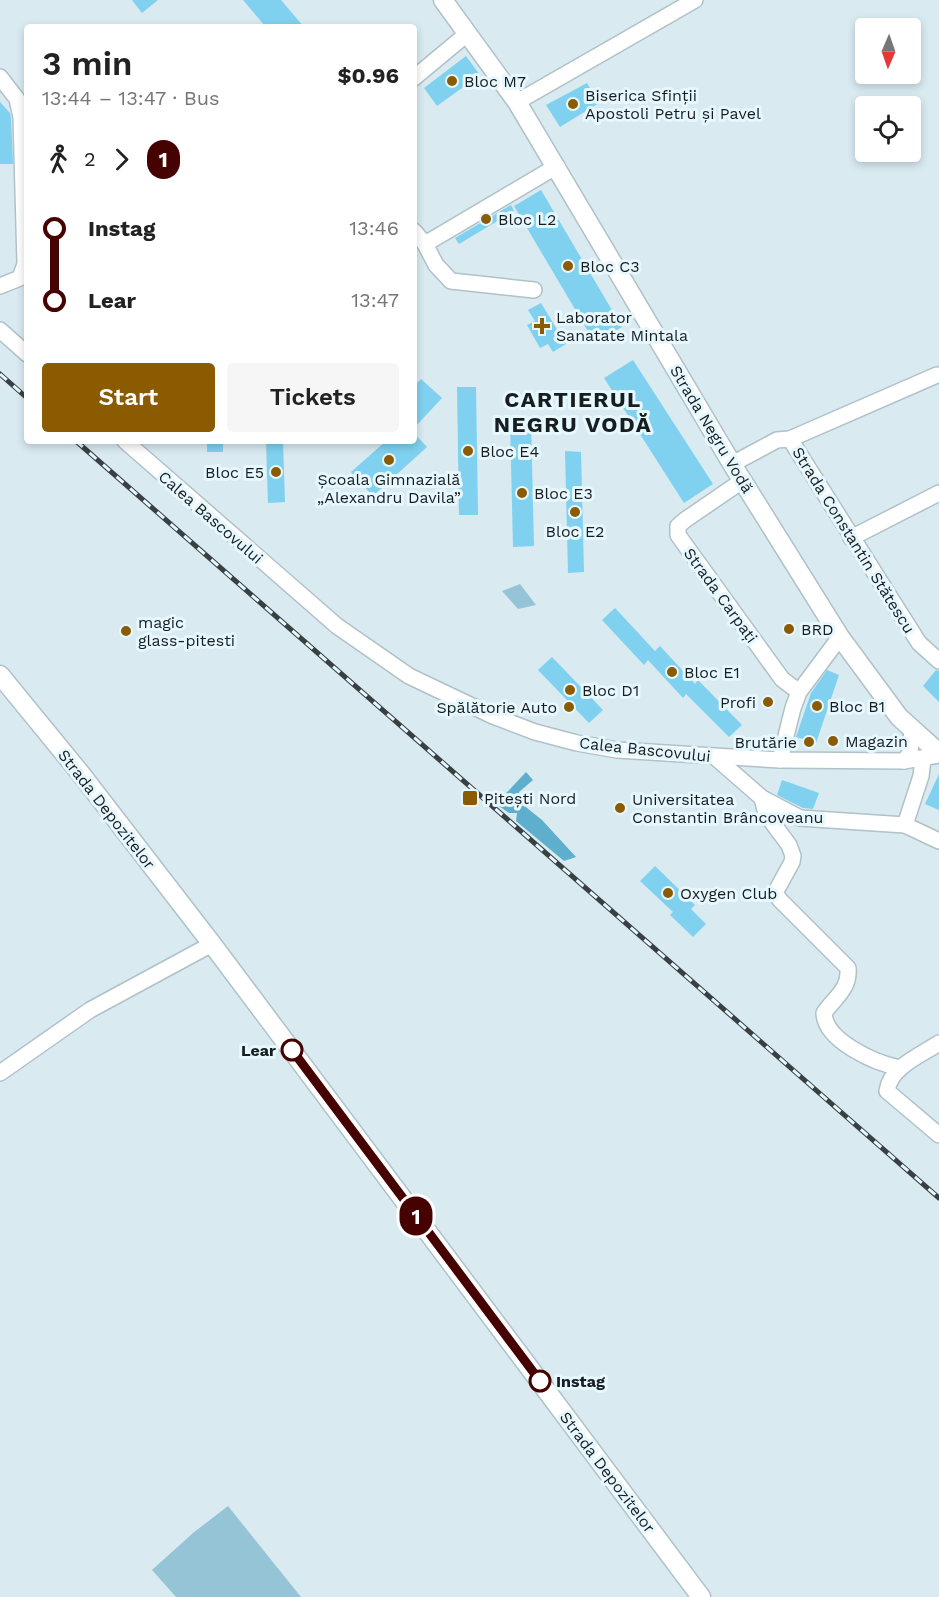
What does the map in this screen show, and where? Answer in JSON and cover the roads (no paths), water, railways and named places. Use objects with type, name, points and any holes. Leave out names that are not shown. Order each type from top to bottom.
[{"type":"main road","name":"Strada Negru Vodă","points":[[443,0],[517,102],[742,481],[840,637],[899,717],[934,756]]},
{"type":"main road","name":"Strada Depozitelor","points":[[0,675],[81,774],[212,944],[702,1597]]},
{"type":"street","points":[[517,102],[695,0]]},
{"type":"street","points":[[417,76],[468,33]]},
{"type":"street","points":[[0,77],[16,99],[21,117],[24,227]]},
{"type":"street","points":[[425,244],[556,166]]},
{"type":"street","points":[[417,235],[436,265],[451,281],[534,290]]},
{"type":"street","points":[[0,286],[20,278],[24,267]]},
{"type":"street","points":[[0,330],[24,351]]},
{"type":"street","points":[[790,439],[937,375]]},
{"type":"street","name":"Strada Constantin Stătescu","points":[[732,464],[777,440],[790,439],[919,643],[939,661]]},
{"type":"street","name":"Calea Bascovului","points":[[128,444],[337,626],[409,676],[452,699],[493,716],[535,732],[617,750],[780,760],[904,761],[934,756]]},
{"type":"street","name":"Strada Carpați","points":[[742,481],[685,520],[678,526],[678,535],[782,679],[799,692]]},
{"type":"street","points":[[851,538],[939,493]]},
{"type":"street","points":[[780,760],[799,692],[840,637]]},
{"type":"street","points":[[904,761],[910,753],[912,730]]},
{"type":"street","points":[[905,825],[921,776],[934,756]]},
{"type":"street","points":[[714,757],[762,798],[800,818],[905,825],[939,841]]},
{"type":"street","points":[[762,798],[766,814],[789,845],[793,856],[775,892],[780,900],[848,968],[849,979],[824,1013],[825,1023],[836,1037],[867,1057],[900,1068]]},
{"type":"street","points":[[0,1073],[90,1010],[212,944]]},
{"type":"street","points":[[939,1043],[900,1068],[892,1076],[887,1091],[939,1135]]},
{"type":"railway","points":[[0,374],[24,395]]},
{"type":"railway","points":[[79,444],[939,1198]]},
{"type":"place","name":"Bloc M7","points":[[452,81]]},
{"type":"place","name":"Biserica Sfinții Apostoli Petru și Pavel","points":[[573,104]]},
{"type":"place","name":"Bloc L2","points":[[486,219]]},
{"type":"place","name":"Bloc C3","points":[[568,266]]},
{"type":"place","name":"Laborator Sanatate Mintala","points":[[542,326]]},
{"type":"place","name":"Bloc E4","points":[[468,451]]},
{"type":"place","name":"Școala Gimnazială „Alexandru Davila”","points":[[389,460]]},
{"type":"place","name":"Bloc E5","points":[[276,472]]},
{"type":"place","name":"Bloc E3","points":[[522,493]]},
{"type":"place","name":"Bloc E2","points":[[575,512]]},
{"type":"place","name":"BRD","points":[[789,629]]},
{"type":"place","name":"magic glass-pitesti","points":[[126,631]]},
{"type":"place","name":"Bloc E1","points":[[672,672]]},
{"type":"place","name":"Bloc D1","points":[[570,690]]},
{"type":"place","name":"Profi","points":[[768,702]]},
{"type":"place","name":"Bloc B1","points":[[817,706]]},
{"type":"place","name":"Spălătorie Auto","points":[[569,707]]},
{"type":"place","name":"Magazin","points":[[833,741]]},
{"type":"place","name":"Brutărie","points":[[809,742]]},
{"type":"place","name":"Pitești Nord","points":[[470,798]]},
{"type":"place","name":"Universitatea Constantin Brâncoveanu","points":[[620,808]]},
{"type":"place","name":"Oxygen Club","points":[[668,893]]},
{"type":"place","name":"Lear","points":[[292,1050]]},
{"type":"place","name":"Instag","points":[[540,1381]]},
{"type":"district","name":"CARTIERUL NEGRU VODĂ","points":[[573,412]]}]
